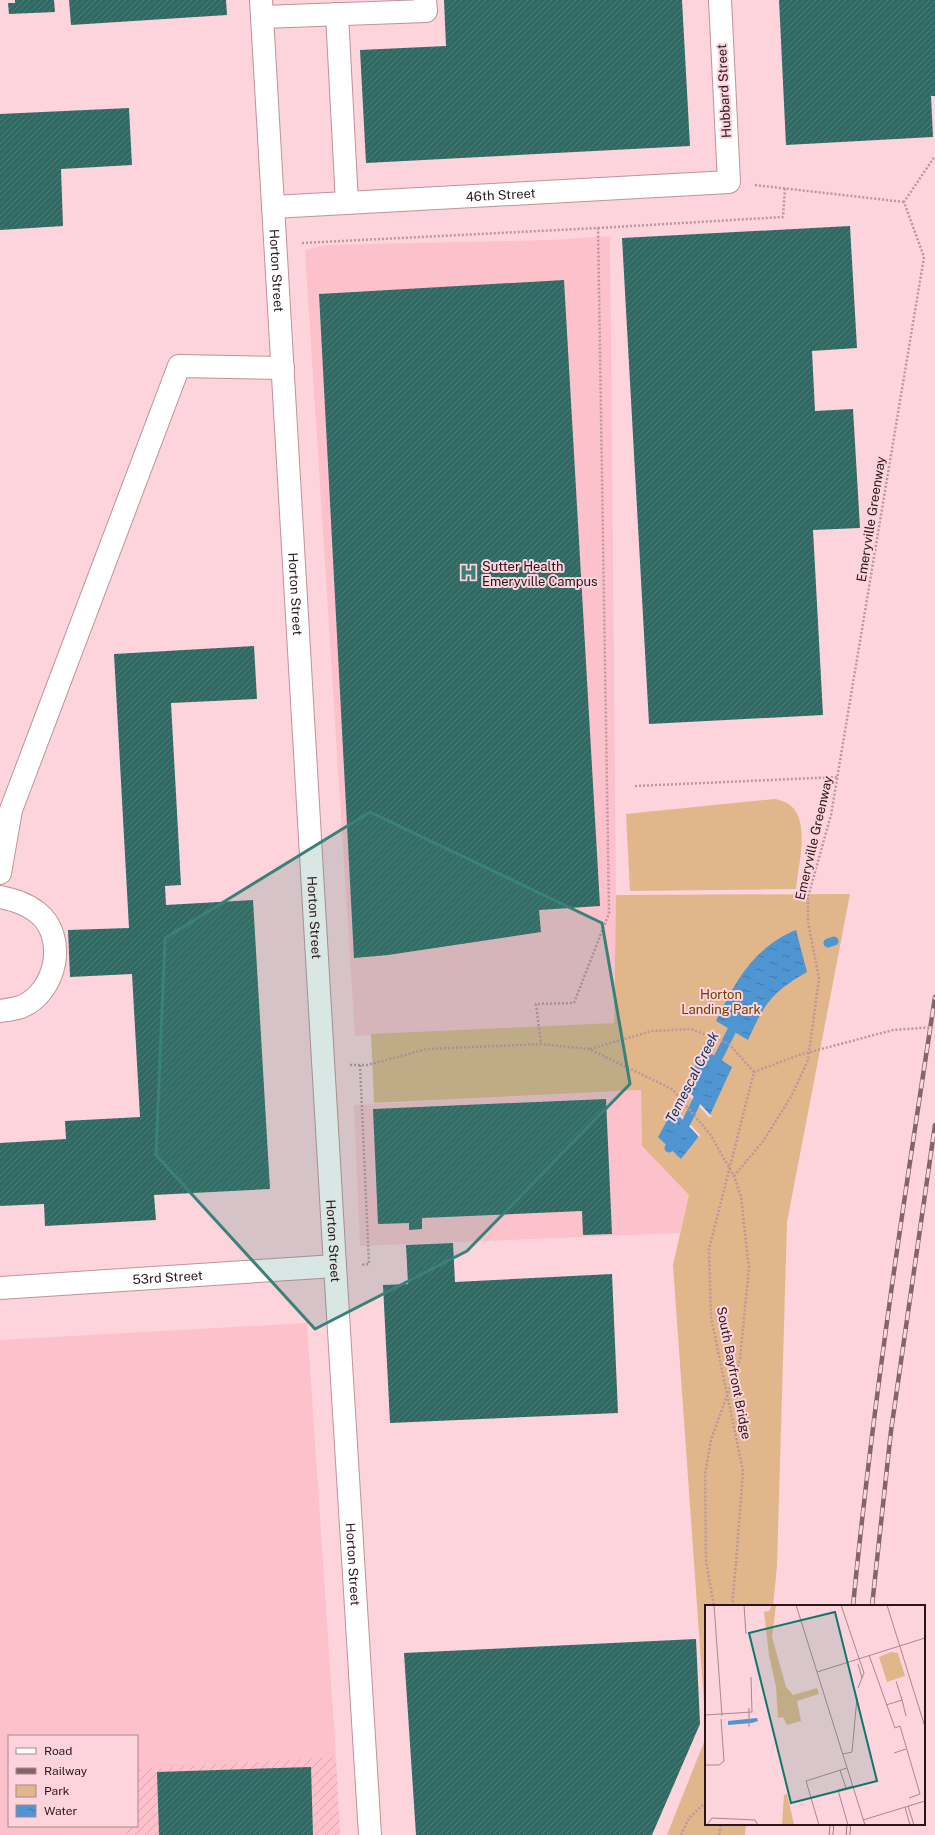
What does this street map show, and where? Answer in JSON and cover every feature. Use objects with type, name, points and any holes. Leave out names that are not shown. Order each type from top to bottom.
[{"type":"street","points":[[262,9],[338,14],[426,11],[426,0]]},
{"type":"street","name":"Hubbard Street","points":[[720,0],[729,182]]},
{"type":"street","name":"Horton Street","points":[[262,9],[323,1065],[370,1835]]},
{"type":"street","points":[[338,14],[347,203]]},
{"type":"street","name":"46th Street","points":[[273,207],[729,182]]},
{"type":"street","points":[[0,873],[10,810],[179,366],[283,368]]},
{"type":"street","points":[[0,897],[18,900],[38,912],[51,930],[56,952],[52,974],[40,993],[22,1007],[0,1011]]},
{"type":"street","name":"53rd Street","points":[[0,1288],[335,1266]]},
{"type":"path","points":[[729,182],[904,202],[935,156]]},
{"type":"path","points":[[275,243],[312,243],[783,217],[785,188]]},
{"type":"path","name":"Emeryville Greenway","points":[[734,1176],[764,1140],[792,1095],[808,1060],[820,978],[808,922],[808,897],[831,815],[838,777],[924,258],[904,202]]},
{"type":"path","points":[[541,1044],[536,1004],[574,1003],[609,913],[598,228]]},
{"type":"path","points":[[635,786],[838,777]]},
{"type":"path","points":[[589,1049],[652,1031],[691,1029],[729,1044],[754,1072],[799,1055],[893,1030],[935,1027]]},
{"type":"path","points":[[323,1065],[367,1065],[427,1049],[541,1044],[589,1049],[672,1090],[710,1134],[734,1176],[741,1197],[749,1268],[740,1359],[711,1440],[705,1474],[706,1561],[714,1605]]},
{"type":"path","points":[[335,1266],[369,1264],[360,1064]]},
{"type":"path","name":"South Bayfront Bridge","points":[[732,1605],[743,1471],[711,1317],[709,1249],[754,1072]]},
{"type":"path","points":[[681,1835],[689,1818],[705,1803]]},
{"type":"path","points":[[719,1835],[722,1825]]},
{"type":"highlighted area","points":[[370,812],[602,923],[630,1084],[467,1251],[315,1329],[156,1155],[165,938]]},
{"type":"shaded area","name":"Sutter Health Emeryville Campus","points":[[610,236],[616,895],[614,1023],[355,1036],[305,250],[327,245],[551,240]]},
{"type":"shaded area","points":[[641,1090],[642,1146],[689,1195],[680,1233],[360,1246],[354,1105]]},
{"type":"shaded area","points":[[307,1323],[336,1757],[138,1769],[138,1735],[8,1735],[8,1827],[126,1827],[126,1835],[0,1835],[0,1340]]},
{"type":"shaded area","points":[[336,1757],[340,1835],[126,1835],[126,1827],[138,1827],[138,1769]]},
{"type":"green space","points":[[775,799],[787,803],[795,810],[799,819],[802,843],[796,889],[630,891],[626,814]]},
{"type":"green space","name":"Horton Landing Park","points":[[850,894],[787,1222],[777,1566],[773,1605],[705,1605],[705,1718],[673,1265],[689,1195],[642,1146],[641,1090],[374,1103],[371,1034],[614,1023],[616,895]]},
{"type":"green space","points":[[705,1740],[705,1825],[746,1825],[745,1835],[667,1835]]},
{"type":"water","points":[[796,930],[807,972],[785,986],[770,1000],[759,1017],[748,1040],[716,1021],[747,967],[768,946],[781,937]]},
{"type":"water","points":[[704,1049],[732,1067],[710,1115],[684,1087]]},
{"type":"water","points":[[673,1110],[699,1136],[681,1159],[658,1137]]},
{"type":"pier","points":[[683,1085],[712,1117],[709,1117],[682,1088]]},
{"type":"pier","points":[[672,1108],[675,1108],[700,1135],[700,1138]]},
{"type":"building","points":[[15,0],[54,0],[55,12],[9,14],[8,3],[15,3]]},
{"type":"building","points":[[69,0],[226,0],[227,15],[71,25]]},
{"type":"building","points":[[444,0],[682,0],[690,146],[366,163],[360,50],[446,46]]},
{"type":"building","points":[[779,0],[935,0],[935,96],[931,96],[933,137],[786,145]]},
{"type":"building","points":[[129,108],[132,165],[61,169],[63,226],[0,230],[0,114]]},
{"type":"building","points":[[850,226],[857,348],[812,351],[815,411],[853,409],[860,528],[813,530],[823,715],[649,724],[622,238]]},
{"type":"building","name":"Sutter Health Emeryville Campus","points":[[564,280],[600,906],[539,910],[541,932],[388,955],[354,958],[319,294]]},
{"type":"building","points":[[254,646],[257,699],[171,703],[181,885],[165,886],[166,905],[253,900],[270,1189],[154,1195],[156,1220],[45,1226],[44,1204],[0,1206],[0,1143],[66,1139],[65,1121],[140,1117],[132,974],[70,977],[68,930],[129,928],[114,654]]},
{"type":"building","points":[[606,1099],[612,1234],[583,1235],[582,1211],[422,1218],[422,1229],[409,1230],[409,1223],[378,1224],[373,1109]]},
{"type":"building","points":[[453,1243],[455,1282],[612,1274],[618,1413],[390,1423],[383,1285],[408,1284],[406,1245]]},
{"type":"building","points":[[696,1639],[700,1724],[652,1835],[416,1835],[404,1653]]},
{"type":"building","points":[[311,1767],[313,1835],[159,1835],[157,1772]]},
{"type":"waterway","name":"Temescal Creek","points":[[828,943],[834,941]]},
{"type":"waterway","name":"Temescal Creek","points":[[713,1068],[737,1020]]},
{"type":"waterway","name":"Temescal Creek","points":[[669,1148],[686,1123],[702,1090]]},
{"type":"railway","points":[[853,1605],[880,1377],[935,997]]},
{"type":"railway","points":[[872,1605],[891,1431],[935,1125]]},
{"type":"railway","points":[[831,1835],[832,1825]]},
{"type":"railway","points":[[848,1835],[849,1825]]},
{"type":"place","name":"Sutter Health Emeryville Campus","points":[[469,573]]}]
